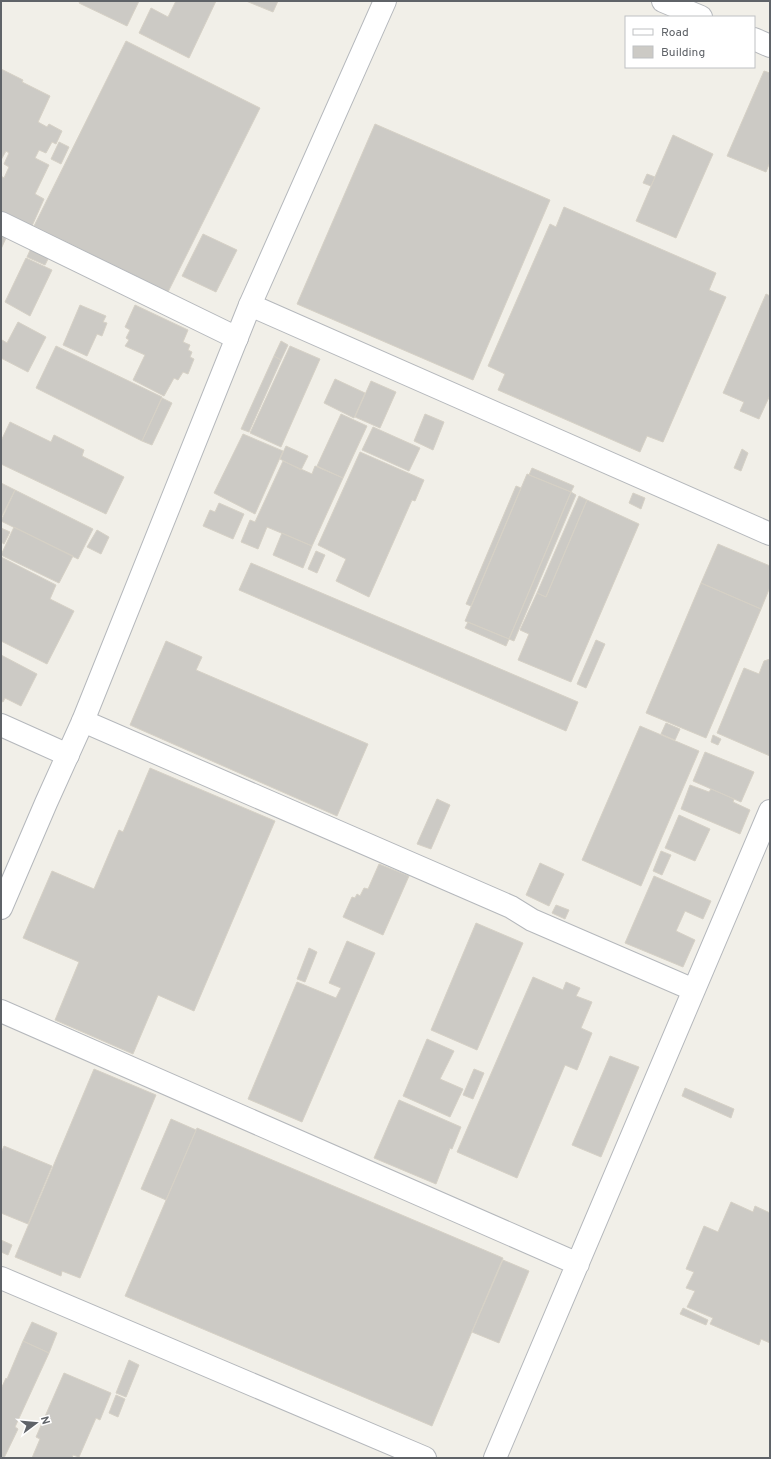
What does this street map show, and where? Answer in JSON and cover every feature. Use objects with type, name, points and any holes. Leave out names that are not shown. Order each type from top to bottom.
[{"type":"street","points":[[1,908],[83,721],[250,305],[385,1]]},
{"type":"street","points":[[663,1],[699,16]]},
{"type":"street","points":[[755,39],[770,46]]},
{"type":"street","points":[[1,224],[237,338]]},
{"type":"street","points":[[250,305],[770,534]]},
{"type":"street","points":[[83,721],[504,904],[532,920],[694,990]]},
{"type":"street","points":[[1,725],[68,755]]},
{"type":"street","points":[[495,1458],[770,810]]},
{"type":"street","points":[[1,1011],[578,1264]]},
{"type":"street","points":[[1,1278],[425,1458]]},
{"type":"building","points":[[80,1],[139,1],[127,26],[79,3]]},
{"type":"building","points":[[176,1],[216,1],[189,58],[139,33],[151,8],[168,17]]},
{"type":"building","points":[[246,1],[278,1],[273,12]]},
{"type":"building","points":[[126,41],[260,108],[168,292],[34,226]]},
{"type":"building","points":[[1,69],[23,80],[22,82],[50,96],[38,122],[47,127],[49,124],[62,131],[56,144],[52,142],[46,153],[39,150],[35,158],[49,165],[35,194],[44,199],[32,226],[1,211],[1,176],[4,178],[9,167],[4,164],[9,153],[6,151],[1,160]]},
{"type":"building","points":[[764,71],[770,73],[770,162],[766,172],[727,156]]},
{"type":"building","points":[[375,124],[550,200],[473,380],[297,304]]},
{"type":"building","points":[[673,135],[713,154],[676,238],[636,221]]},
{"type":"building","points":[[59,142],[69,147],[61,164],[51,159]]},
{"type":"building","points":[[647,174],[655,177],[651,186],[643,183]]},
{"type":"building","points":[[564,207],[716,273],[709,290],[726,297],[663,442],[647,436],[640,452],[498,390],[505,374],[488,366],[550,224],[556,227]]},
{"type":"building","points":[[203,234],[237,250],[216,292],[182,276]]},
{"type":"building","points":[[1,235],[6,238],[1,249]]},
{"type":"building","points":[[31,248],[49,257],[45,265],[27,257]]},
{"type":"building","points":[[26,258],[52,270],[30,316],[5,302]]},
{"type":"building","points":[[766,294],[770,296],[770,395],[759,419],[740,411],[744,402],[723,393]]},
{"type":"building","points":[[80,305],[106,316],[103,322],[107,323],[102,336],[97,334],[87,356],[63,345]]},
{"type":"building","points":[[135,305],[188,330],[183,342],[190,345],[188,350],[192,352],[190,357],[194,359],[188,374],[183,372],[178,380],[174,378],[164,396],[133,380],[145,355],[125,346],[129,340],[126,338],[130,330],[125,327]]},
{"type":"building","points":[[18,322],[46,337],[28,372],[1,358],[1,341],[2,340],[7,343]]},
{"type":"building","points":[[281,341],[288,345],[281,360],[274,356]]},
{"type":"building","points":[[56,346],[162,397],[142,441],[36,388]]},
{"type":"building","points":[[290,346],[320,359],[281,447],[250,433]]},
{"type":"building","points":[[274,356],[281,360],[249,432],[241,429]]},
{"type":"building","points":[[335,379],[365,393],[354,418],[324,403]]},
{"type":"building","points":[[371,381],[396,392],[380,428],[355,417]]},
{"type":"building","points":[[162,398],[172,403],[152,445],[142,441]]},
{"type":"building","points":[[341,414],[367,426],[343,478],[317,466]]},
{"type":"building","points":[[425,414],[444,422],[433,450],[414,441]]},
{"type":"building","points":[[10,422],[51,442],[54,435],[84,450],[82,456],[124,477],[106,514],[1,464],[1,441]]},
{"type":"building","points":[[373,427],[420,448],[409,471],[362,450]]},
{"type":"building","points":[[243,434],[283,451],[255,514],[214,493]]},
{"type":"building","points":[[286,446],[308,456],[301,470],[280,459]]},
{"type":"building","points":[[742,449],[748,453],[741,471],[734,468]]},
{"type":"building","points":[[360,452],[424,480],[415,501],[412,500],[369,597],[336,581],[346,559],[318,545]]},
{"type":"building","points":[[283,461],[312,474],[315,466],[343,478],[312,546],[267,527],[258,549],[241,542],[250,520],[255,522]]},
{"type":"building","points":[[532,468],[574,486],[571,492],[529,475]]},
{"type":"building","points":[[527,474],[571,492],[509,639],[465,621]]},
{"type":"building","points":[[1,483],[15,490],[1,518]]},
{"type":"building","points":[[516,486],[521,488],[471,606],[466,604]]},
{"type":"building","points":[[15,490],[93,529],[78,559],[1,521]]},
{"type":"building","points":[[571,492],[576,495],[514,641],[509,639]]},
{"type":"building","points":[[633,493],[645,498],[641,509],[629,503]]},
{"type":"building","points":[[579,496],[587,500],[546,597],[537,593]]},
{"type":"building","points":[[587,500],[639,524],[571,682],[518,660],[529,634],[520,630],[537,593],[546,597]]},
{"type":"building","points":[[219,503],[244,514],[233,539],[203,526],[210,510],[215,512]]},
{"type":"building","points":[[14,527],[73,556],[59,583],[1,555]]},
{"type":"building","points":[[1,528],[10,532],[4,544],[1,542]]},
{"type":"building","points":[[97,530],[109,537],[101,554],[87,547]]},
{"type":"building","points":[[282,533],[312,546],[303,568],[273,555]]},
{"type":"building","points":[[718,544],[770,566],[770,587],[761,609],[701,583]]},
{"type":"building","points":[[316,551],[325,555],[317,573],[308,569]]},
{"type":"building","points":[[1,557],[56,585],[50,599],[74,611],[47,664],[1,641]]},
{"type":"building","points":[[251,563],[578,702],[566,731],[239,590]]},
{"type":"building","points":[[701,583],[761,609],[706,738],[646,713]]},
{"type":"building","points":[[468,622],[509,639],[506,646],[465,628]]},
{"type":"building","points":[[596,640],[605,644],[586,688],[577,684]]},
{"type":"building","points":[[166,641],[202,657],[196,670],[368,744],[337,816],[130,725]]},
{"type":"building","points":[[1,655],[37,674],[21,706],[5,698],[3,702],[1,701]]},
{"type":"building","points":[[770,659],[770,756],[717,733],[744,668],[759,674],[764,661]]},
{"type":"building","points":[[666,723],[680,729],[675,740],[661,734]]},
{"type":"building","points":[[640,726],[699,751],[641,886],[582,860]]},
{"type":"building","points":[[713,735],[721,739],[718,745],[711,742]]},
{"type":"building","points":[[705,752],[754,772],[741,802],[693,781]]},
{"type":"building","points":[[150,768],[275,821],[194,1011],[158,995],[133,1054],[55,1020],[79,962],[23,938],[52,871],[94,889],[119,830],[123,832]]},
{"type":"building","points":[[690,785],[709,792],[711,789],[734,799],[733,802],[750,810],[740,834],[681,809]]},
{"type":"building","points":[[437,799],[450,805],[431,849],[417,844]]},
{"type":"building","points":[[679,815],[710,829],[695,861],[665,848]]},
{"type":"building","points":[[661,851],[671,855],[662,875],[653,871]]},
{"type":"building","points":[[540,863],[564,874],[549,906],[526,895]]},
{"type":"building","points":[[379,864],[409,876],[383,935],[343,917],[352,897],[355,898],[357,894],[360,896],[364,888],[368,889]]},
{"type":"building","points":[[654,876],[711,901],[703,919],[685,911],[676,931],[695,940],[683,967],[625,943]]},
{"type":"building","points":[[556,905],[569,910],[565,919],[552,913]]},
{"type":"building","points":[[476,923],[523,943],[477,1050],[431,1030]]},
{"type":"building","points":[[347,941],[375,953],[302,1122],[248,1099],[297,982],[336,998],[341,988],[329,983]]},
{"type":"building","points":[[309,948],[317,952],[305,982],[297,979]]},
{"type":"building","points":[[533,977],[563,990],[566,982],[580,988],[576,996],[592,1002],[581,1028],[592,1033],[577,1070],[565,1065],[517,1178],[457,1152]]},
{"type":"building","points":[[427,1039],[454,1051],[440,1079],[463,1089],[450,1117],[403,1096]]},
{"type":"building","points":[[610,1056],[639,1067],[601,1157],[572,1145]]},
{"type":"building","points":[[94,1069],[156,1095],[80,1278],[62,1271],[61,1276],[15,1257]]},
{"type":"building","points":[[474,1069],[484,1073],[473,1099],[463,1095]]},
{"type":"building","points":[[685,1088],[734,1109],[731,1118],[682,1096]]},
{"type":"building","points":[[399,1100],[461,1127],[452,1149],[450,1148],[436,1184],[374,1158]]},
{"type":"building","points":[[171,1119],[196,1130],[166,1200],[141,1189]]},
{"type":"building","points":[[197,1128],[503,1258],[432,1426],[125,1296]]},
{"type":"building","points":[[4,1146],[52,1166],[28,1224],[1,1213],[1,1153]]},
{"type":"building","points":[[731,1202],[753,1212],[755,1206],[770,1213],[770,1343],[761,1339],[759,1345],[710,1324],[713,1318],[687,1307],[695,1291],[686,1288],[694,1272],[686,1269],[704,1226],[718,1232]]},
{"type":"building","points":[[1,1240],[12,1245],[8,1255],[1,1252]]},
{"type":"building","points":[[503,1260],[529,1271],[499,1343],[472,1332]]},
{"type":"building","points":[[683,1308],[708,1320],[706,1325],[680,1314]]},
{"type":"building","points":[[32,1322],[57,1333],[49,1353],[23,1341]]},
{"type":"building","points":[[23,1341],[49,1353],[15,1427],[18,1429],[4,1458],[1,1458],[1,1389],[6,1378],[7,1379]]},
{"type":"building","points":[[129,1360],[139,1365],[126,1397],[116,1393]]},
{"type":"building","points":[[64,1373],[111,1393],[100,1420],[96,1418],[79,1457],[73,1455],[72,1458],[32,1458],[40,1439],[36,1437]]},
{"type":"building","points":[[116,1395],[125,1399],[118,1417],[109,1413]]}]
